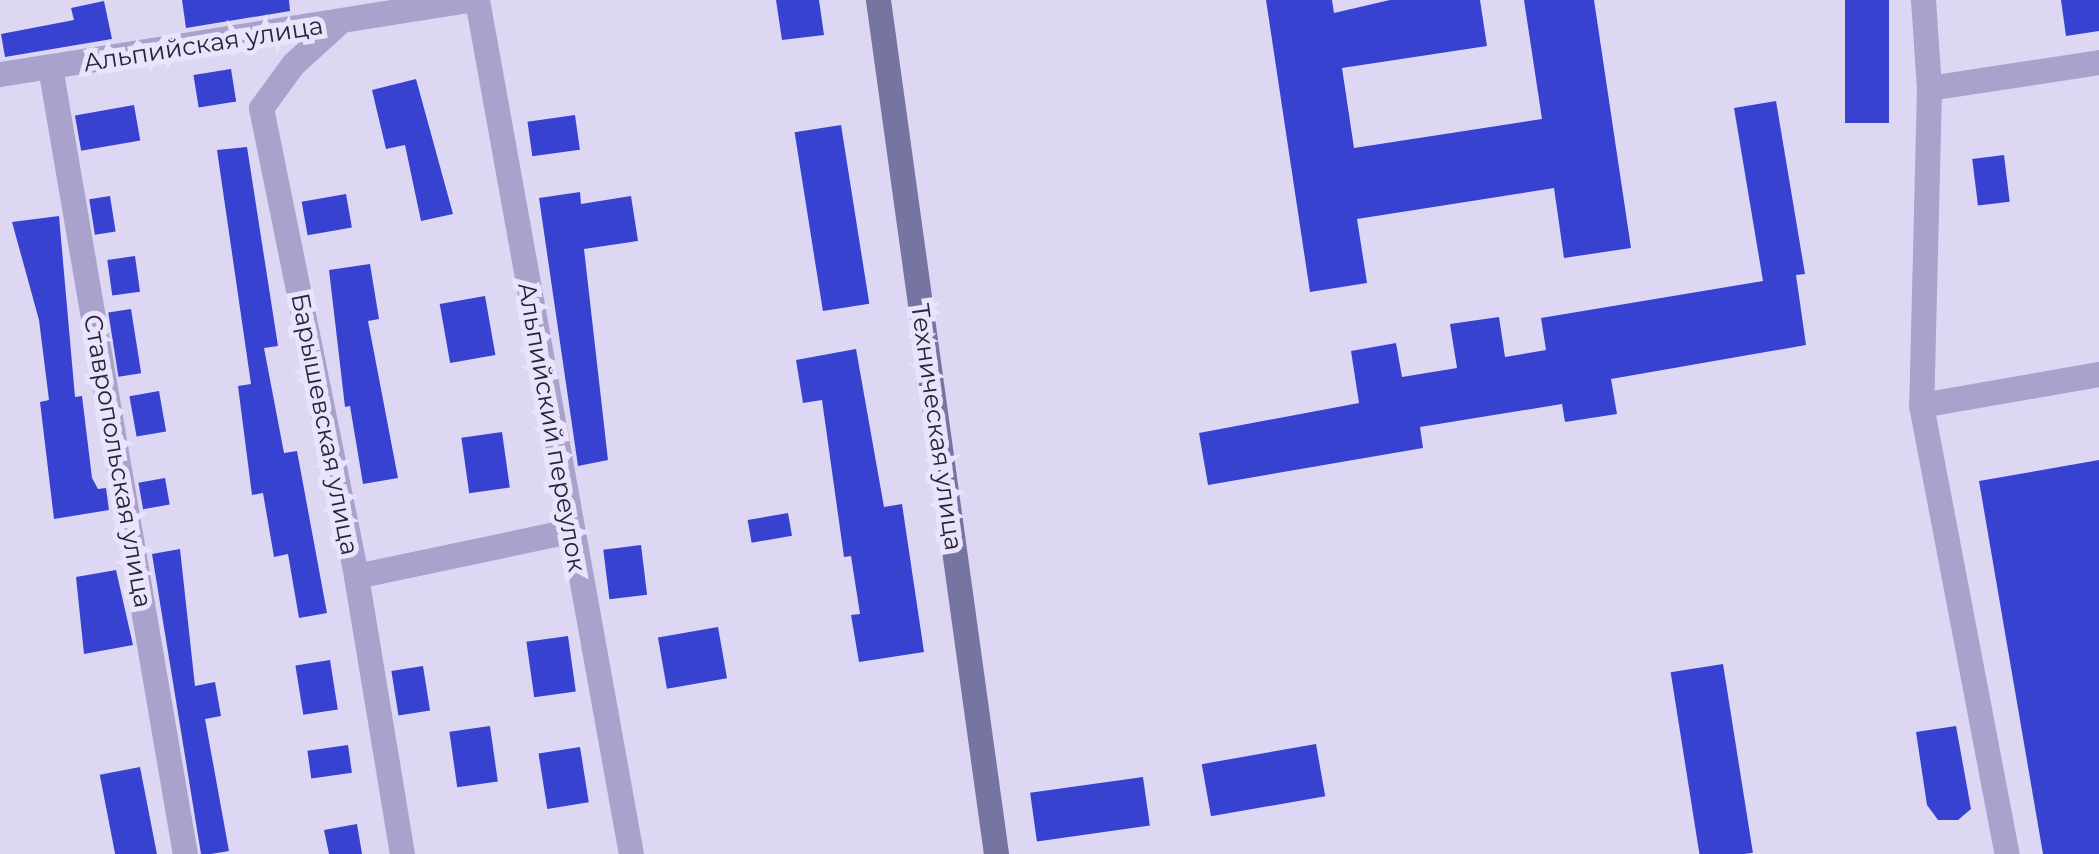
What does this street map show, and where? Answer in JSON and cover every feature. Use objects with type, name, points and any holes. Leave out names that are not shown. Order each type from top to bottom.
[{"type":"street","name":"Альпийская улица","points":[[0,74],[337,24],[465,0]]},
{"type":"street","name":"Альпийский переулок","points":[[477,0],[570,531],[632,854]]},
{"type":"street","name":"Техническая улица","points":[[878,0],[996,854]]},
{"type":"street","points":[[1923,0],[1929,88],[1922,405],[2008,854]]},
{"type":"street","name":"Барышевская улица","points":[[337,24],[293,64],[261,108],[356,576],[402,854]]},
{"type":"street","points":[[1929,88],[2099,62]]},
{"type":"street","name":"Ставропольская улица","points":[[50,67],[185,854]]},
{"type":"street","points":[[1922,405],[2099,374]]},
{"type":"street","points":[[356,576],[570,531]]},
{"type":"building","points":[[182,0],[289,0],[290,11],[186,28]]},
{"type":"building","points":[[776,0],[819,0],[824,35],[782,40]]},
{"type":"building","points":[[1266,0],[1332,0],[1334,13],[1390,0],[1480,0],[1487,46],[1342,68],[1354,148],[1542,119],[1524,0],[1594,0],[1631,248],[1564,258],[1554,188],[1357,219],[1367,283],[1310,292]]},
{"type":"building","points":[[1845,0],[1889,0],[1889,123],[1845,123]]},
{"type":"building","points":[[2061,0],[2099,0],[2099,31],[2066,36]]},
{"type":"building","points":[[104,1],[112,39],[5,57],[1,34],[74,20],[71,8]]},
{"type":"building","points":[[231,69],[236,102],[199,108],[193,75]]},
{"type":"building","points":[[416,79],[453,214],[421,221],[405,145],[386,149],[372,90]]},
{"type":"building","points":[[1776,101],[1805,274],[1796,275],[1806,345],[1611,379],[1617,414],[1565,422],[1562,404],[1420,427],[1423,448],[1208,485],[1199,433],[1359,403],[1351,351],[1396,343],[1402,377],[1457,368],[1450,324],[1499,317],[1505,357],[1546,350],[1541,318],[1763,281],[1734,108]]},
{"type":"building","points":[[134,105],[140,140],[81,151],[75,115]]},
{"type":"building","points":[[575,115],[580,150],[532,156],[527,122]]},
{"type":"building","points":[[841,125],[869,304],[823,311],[795,132]]},
{"type":"building","points":[[247,147],[278,346],[264,348],[284,453],[297,451],[327,613],[299,618],[288,554],[274,557],[263,493],[252,495],[238,386],[251,384],[217,150]]},
{"type":"building","points":[[2004,155],[2010,202],[1978,206],[1972,159]]},
{"type":"building","points":[[580,192],[581,204],[631,196],[638,241],[584,249],[608,460],[578,466],[539,198]]},
{"type":"building","points":[[346,194],[352,227],[308,235],[302,202]]},
{"type":"building","points":[[110,196],[116,232],[95,235],[89,199]]},
{"type":"building","points":[[59,216],[75,397],[82,396],[92,478],[98,489],[106,488],[109,510],[54,519],[40,402],[49,400],[39,320],[12,222]]},
{"type":"building","points":[[135,256],[140,292],[112,296],[107,260]]},
{"type":"building","points":[[370,264],[379,319],[368,321],[398,478],[363,484],[350,406],[345,407],[329,270]]},
{"type":"building","points":[[485,296],[495,355],[450,363],[440,304]]},
{"type":"building","points":[[131,309],[141,373],[118,377],[108,313]]},
{"type":"building","points":[[856,349],[884,507],[902,504],[924,652],[859,662],[851,615],[860,614],[851,556],[844,557],[822,400],[803,403],[796,360]]},
{"type":"building","points":[[159,391],[166,431],[137,437],[129,396]]},
{"type":"building","points":[[502,432],[510,487],[469,493],[461,438]]},
{"type":"building","points":[[2099,460],[2099,854],[2043,854],[1979,481]]},
{"type":"building","points":[[165,478],[170,505],[143,509],[138,483]]},
{"type":"building","points":[[788,513],[792,536],[752,543],[748,520]]},
{"type":"building","points":[[641,545],[647,595],[609,599],[603,550]]},
{"type":"building","points":[[180,549],[195,686],[215,682],[221,716],[205,719],[229,851],[211,854],[201,854],[152,554]]},
{"type":"building","points":[[116,570],[133,645],[84,654],[76,577]]},
{"type":"building","points":[[718,627],[727,678],[667,689],[658,638]]},
{"type":"building","points":[[568,636],[576,691],[534,697],[526,642]]},
{"type":"building","points":[[330,660],[338,709],[303,715],[295,665]]},
{"type":"building","points":[[1723,664],[1753,853],[1699,854],[1671,672]]},
{"type":"building","points":[[423,666],[430,710],[398,715],[391,671]]},
{"type":"building","points":[[490,726],[498,781],[457,787],[449,732]]},
{"type":"building","points":[[1956,726],[1971,809],[1958,820],[1938,820],[1927,805],[1916,732]]},
{"type":"building","points":[[1316,744],[1325,796],[1211,816],[1202,764]]},
{"type":"building","points":[[348,745],[352,773],[311,778],[307,751]]},
{"type":"building","points":[[580,747],[589,802],[547,809],[539,754]]},
{"type":"building","points":[[140,767],[157,854],[115,854],[100,775]]},
{"type":"building","points":[[1143,777],[1150,826],[1037,841],[1030,793]]},
{"type":"building","points":[[357,824],[362,854],[329,854],[324,830]]}]
